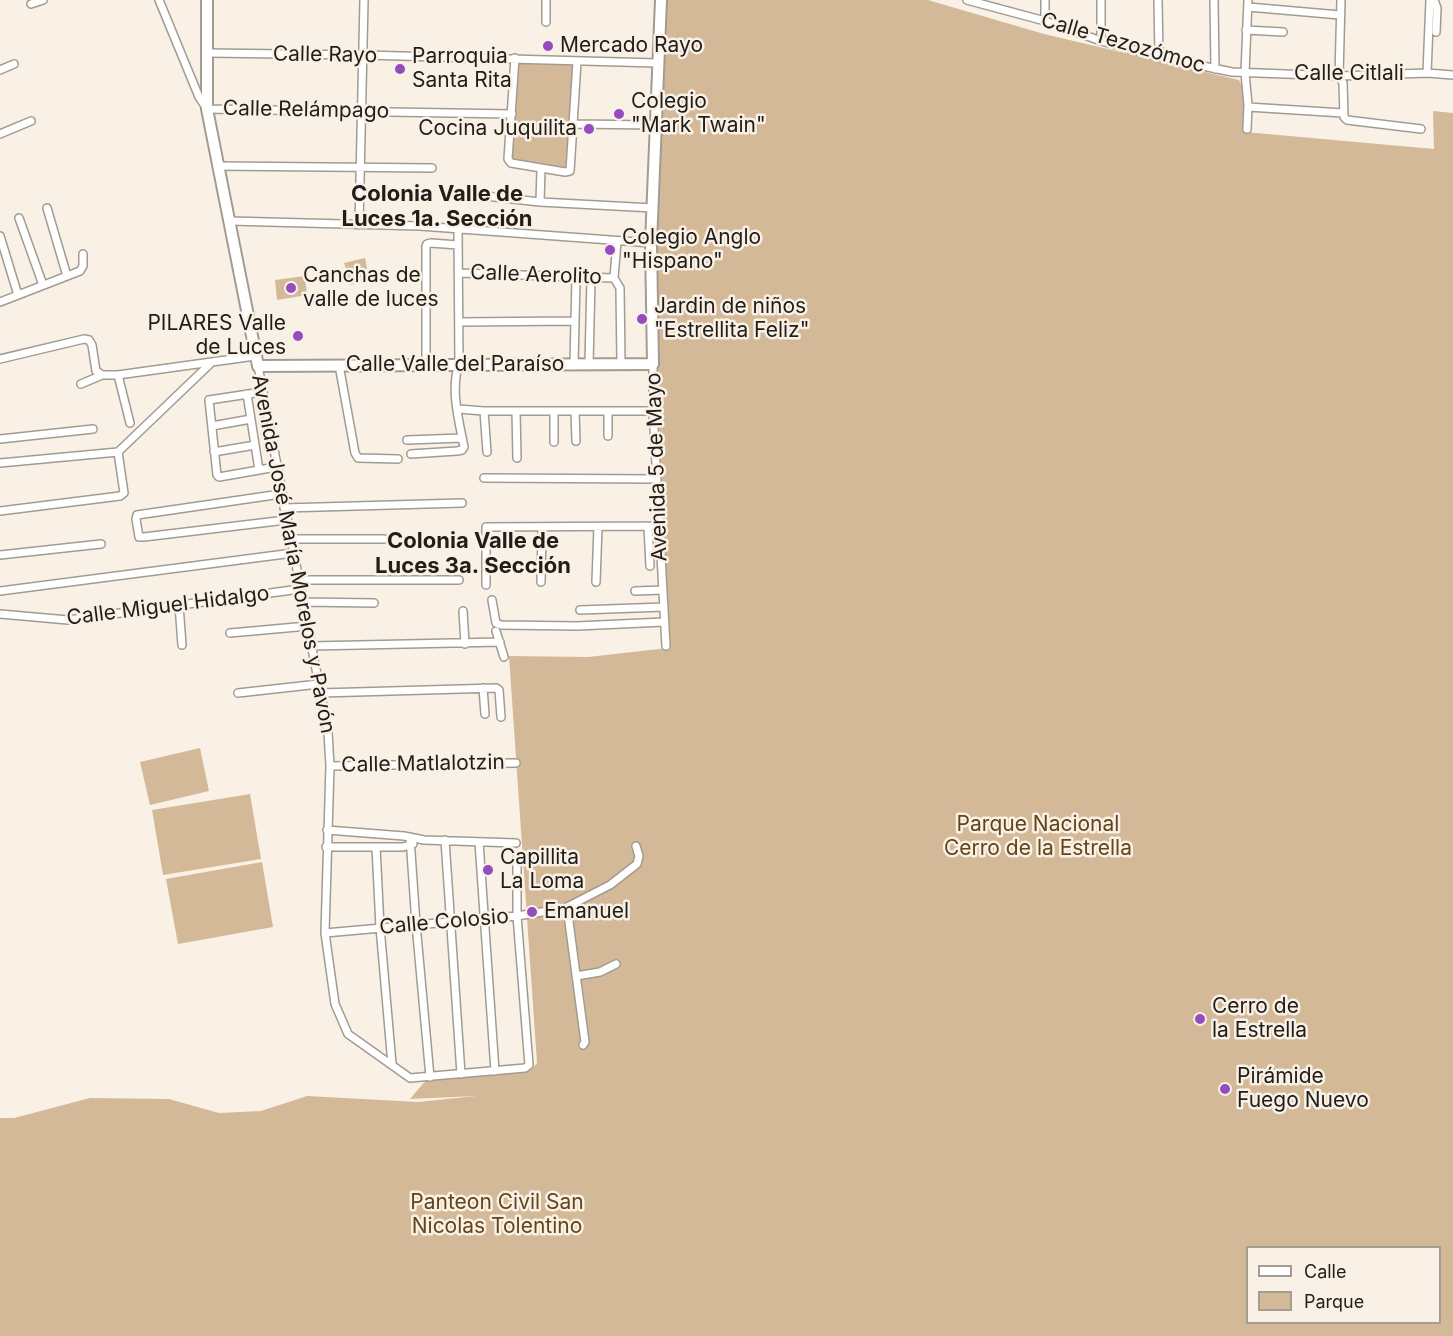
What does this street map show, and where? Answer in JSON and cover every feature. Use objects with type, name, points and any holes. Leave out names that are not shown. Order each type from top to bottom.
[{"type":"street","points":[[31,4],[43,0]]},
{"type":"street","points":[[159,0],[199,97],[207,108]]},
{"type":"street","name":"Avenida José María Morelos y Pavón","points":[[207,0],[207,108],[328,732],[330,766],[324,933],[335,1004],[348,1034],[410,1078],[430,1077]]},
{"type":"street","points":[[359,225],[364,0]]},
{"type":"street","points":[[546,0],[546,22]]},
{"type":"street","name":"Avenida 5 de Mayo","points":[[661,0],[651,243],[653,411],[666,646]]},
{"type":"street","name":"Calle Tezozómoc","points":[[967,0],[999,4],[1101,41],[1159,57],[1245,73]]},
{"type":"street","points":[[1045,0],[1045,21]]},
{"type":"street","points":[[1101,0],[1101,41]]},
{"type":"street","points":[[1158,0],[1159,57]]},
{"type":"street","points":[[1214,0],[1215,69]]},
{"type":"street","points":[[1341,0],[1339,76],[1343,82],[1343,113],[1347,120],[1421,129]]},
{"type":"street","points":[[1432,0],[1437,8],[1436,33]]},
{"type":"street","points":[[1427,73],[1432,0]]},
{"type":"street","points":[[1247,129],[1248,106],[1245,73],[1248,3],[1340,15]]},
{"type":"street","points":[[1246,30],[1283,32]]},
{"type":"street","name":"Calle Rayo","points":[[208,53],[515,58],[577,62],[657,63]]},
{"type":"street","points":[[515,58],[508,159],[511,163],[570,171],[577,62]]},
{"type":"street","points":[[0,70],[14,64]]},
{"type":"street","name":"Calle Citlali","points":[[1245,73],[1339,76],[1427,73],[1453,75]]},
{"type":"street","points":[[1248,106],[1343,113]]},
{"type":"street","name":"Calle Relámpago","points":[[207,108],[512,114]]},
{"type":"street","points":[[0,134],[31,121]]},
{"type":"street","points":[[574,124],[655,125]]},
{"type":"street","points":[[217,166],[432,168]]},
{"type":"street","points":[[540,202],[542,169]]},
{"type":"street","points":[[458,193],[540,202],[653,208]]},
{"type":"street","points":[[46,208],[68,276]]},
{"type":"street","points":[[19,218],[43,285]]},
{"type":"street","points":[[230,221],[420,226],[651,243]]},
{"type":"street","points":[[411,454],[462,450],[455,388],[459,364],[458,229]]},
{"type":"street","points":[[0,236],[18,295]]},
{"type":"street","points":[[616,242],[614,278],[620,288],[621,363]]},
{"type":"street","points":[[426,364],[426,246],[431,243],[458,245]]},
{"type":"street","points":[[0,302],[80,271],[83,266],[82,254]]},
{"type":"street","name":"Calle Aerolito","points":[[459,273],[614,278]]},
{"type":"street","points":[[574,364],[576,278]]},
{"type":"street","points":[[589,364],[591,279]]},
{"type":"street","points":[[459,322],[575,321]]},
{"type":"street","points":[[0,359],[84,339],[89,340],[92,345],[96,370],[102,375]]},
{"type":"street","points":[[81,384],[102,375],[211,363],[256,361]]},
{"type":"street","name":"Calle Valle del Paraíso","points":[[256,361],[339,365],[653,364]]},
{"type":"street","points":[[0,463],[118,452],[211,363]]},
{"type":"street","points":[[339,365],[355,453],[358,458],[398,459]]},
{"type":"street","points":[[118,375],[130,423]]},
{"type":"street","points":[[262,392],[209,400],[214,452],[219,477],[276,467]]},
{"type":"street","points":[[248,394],[259,470]]},
{"type":"street","points":[[458,409],[653,411]]},
{"type":"street","points":[[484,411],[486,452]]},
{"type":"street","points":[[516,411],[517,458]]},
{"type":"street","points":[[554,411],[554,442]]},
{"type":"street","points":[[575,411],[576,441]]},
{"type":"street","points":[[608,411],[608,436]]},
{"type":"street","points":[[212,426],[251,419]]},
{"type":"street","points":[[0,439],[93,429]]},
{"type":"street","points":[[407,440],[462,438]]},
{"type":"street","points":[[214,452],[255,445]]},
{"type":"street","points":[[0,511],[120,496],[124,493],[124,485],[118,452]]},
{"type":"street","points":[[484,478],[656,479]]},
{"type":"street","points":[[281,494],[137,515],[137,534],[139,537],[144,537],[286,520]]},
{"type":"street","points":[[284,508],[462,503]]},
{"type":"street","points":[[648,526],[650,566]]},
{"type":"street","points":[[486,585],[486,527],[659,526]]},
{"type":"street","points":[[541,582],[542,527]]},
{"type":"street","points":[[596,582],[598,527]]},
{"type":"street","points":[[290,540],[384,539]]},
{"type":"street","points":[[0,555],[101,544]]},
{"type":"street","points":[[0,591],[293,553]]},
{"type":"street","points":[[298,580],[459,580]]},
{"type":"street","name":"Calle Miguel Hidalgo","points":[[0,614],[68,620],[300,589]]},
{"type":"street","points":[[635,591],[663,590]]},
{"type":"street","points":[[492,600],[496,623],[501,625],[577,626],[664,622]]},
{"type":"street","points":[[303,602],[374,603]]},
{"type":"street","points":[[179,605],[183,645]]},
{"type":"street","points":[[580,610],[664,607]]},
{"type":"street","points":[[463,611],[465,644]]},
{"type":"street","points":[[230,633],[308,626]]},
{"type":"street","points":[[496,631],[504,657]]},
{"type":"street","points":[[312,646],[500,642]]},
{"type":"street","points":[[238,693],[319,684]]},
{"type":"street","points":[[483,688],[484,714]]},
{"type":"street","points":[[321,693],[496,688],[499,690],[501,717]]},
{"type":"street","name":"Calle Matlalotzin","points":[[330,766],[516,763]]},
{"type":"street","points":[[327,830],[404,836],[410,841],[430,1077],[525,1068],[528,1065],[517,916],[517,857]]},
{"type":"street","points":[[326,847],[403,847],[410,841],[424,840],[516,843]]},
{"type":"street","points":[[445,840],[461,1074]]},
{"type":"street","points":[[479,842],[495,1071]]},
{"type":"street","name":"Calle Colosio","points":[[324,933],[517,916],[567,907],[610,885],[637,864],[639,856],[636,846]]},
{"type":"street","points":[[376,847],[380,927],[392,1064]]},
{"type":"street","points":[[567,907],[585,1042],[583,1045]]},
{"type":"street","points":[[576,976],[600,972],[616,964]]},
{"type":"green space","name":"Parque Nacional Cerro de la Estrella","points":[[664,0],[928,0],[1044,34],[1239,80],[1245,92],[1245,132],[1434,149],[1433,111],[1453,113],[1453,1336],[0,1336],[0,1118],[14,1118],[90,1098],[169,1099],[219,1113],[261,1111],[307,1096],[418,1102],[476,1096],[410,1099],[427,1079],[524,1072],[531,1070],[537,1063],[509,656],[588,657],[668,648],[661,526],[652,243]]},
{"type":"green space","points":[[517,61],[573,63],[569,169],[512,161]]},
{"type":"green space","points":[[365,258],[367,268],[358,282],[351,285],[344,263]]},
{"type":"green space","name":"Canchas de valle de luces","points":[[305,276],[307,295],[277,300],[275,280]]},
{"type":"green space","points":[[200,748],[209,791],[150,805],[140,762]]},
{"type":"green space","points":[[250,794],[261,859],[163,875],[152,810]]},
{"type":"green space","points":[[262,862],[273,927],[178,944],[166,879]]},
{"type":"place","name":"Mercado Rayo","points":[[548,46]]},
{"type":"place","name":"Parroquia Santa Rita","points":[[400,69]]},
{"type":"place","name":"Colegio \"Mark Twain\"","points":[[619,114]]},
{"type":"place","name":"Cocina Juquilita","points":[[589,129]]},
{"type":"place","name":"Colegio Anglo \"Hispano\"","points":[[610,250]]},
{"type":"place","name":"Canchas de valle de luces","points":[[291,288]]},
{"type":"place","name":"Jardin de niños \"Estrellita Feliz\"","points":[[642,319]]},
{"type":"place","name":"PILARES Valle de Luces","points":[[298,336]]},
{"type":"place","name":"Capillita La Loma","points":[[488,870]]},
{"type":"place","name":"Emanuel","points":[[532,912]]},
{"type":"place","name":"Cerro de la Estrella","points":[[1200,1019]]},
{"type":"place","name":"Pirámide Fuego Nuevo","points":[[1225,1089]]},
{"type":"district","name":"Colonia Valle de Luces 1a. Sección","points":[[437,206]]},
{"type":"district","name":"Colonia Valle de Luces 3a. Sección","points":[[473,554]]},
{"type":"park label","name":"Panteon Civil San Nicolas Tolentino","points":[[497,1215]]}]
